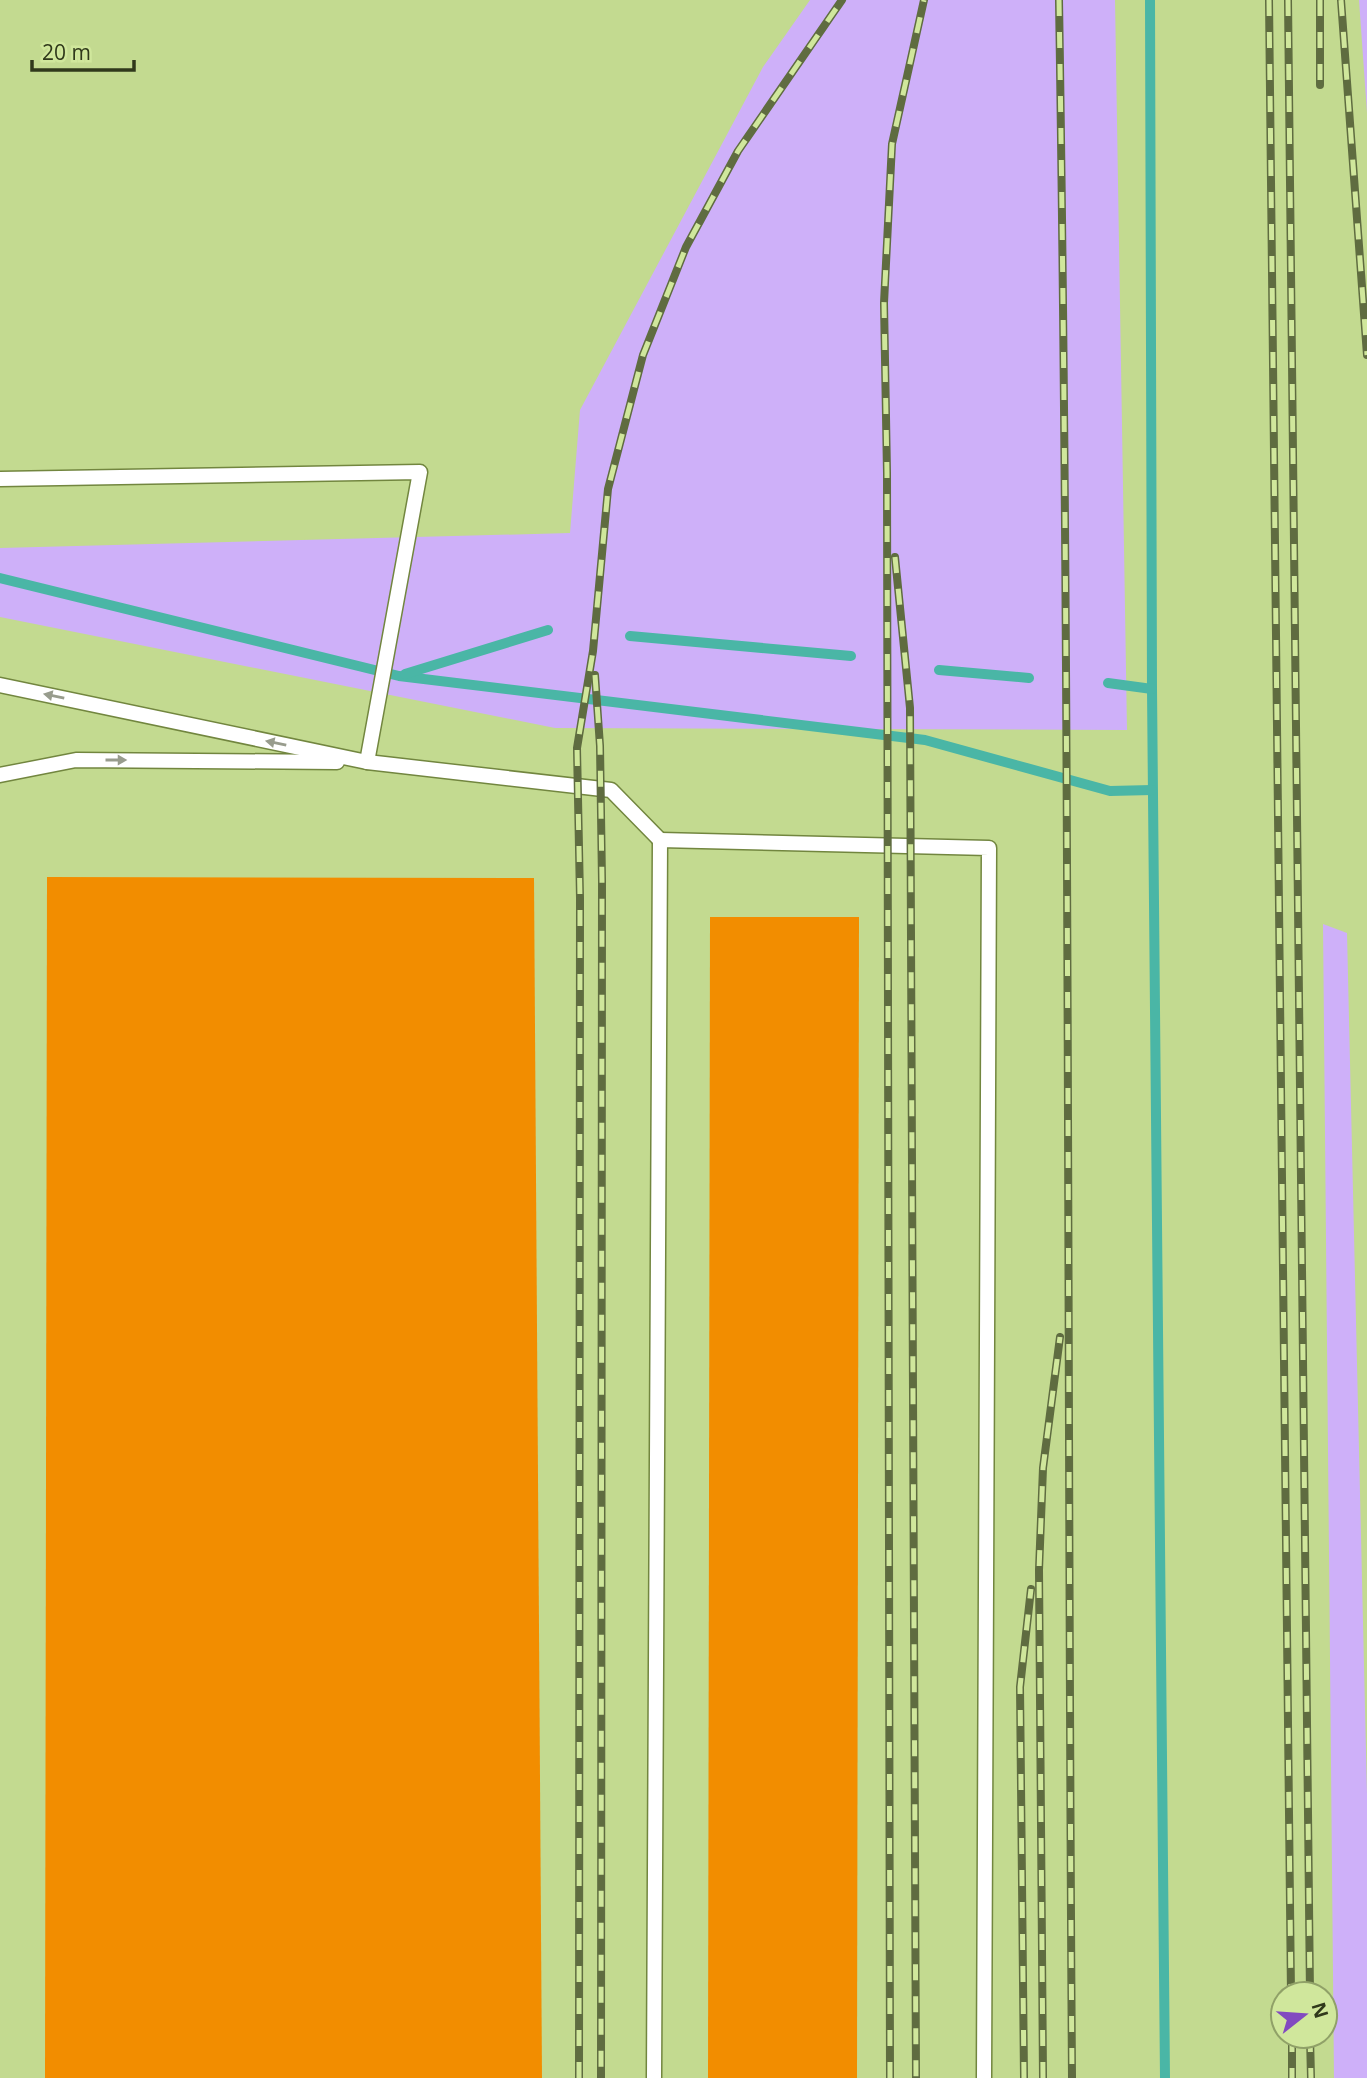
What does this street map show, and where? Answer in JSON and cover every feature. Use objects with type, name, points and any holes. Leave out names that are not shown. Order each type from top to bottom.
[{"type":"lane","points":[[0,479],[420,472],[367,762]]},
{"type":"lane","points":[[0,685],[367,762],[611,790],[660,840],[989,848],[984,2078]]},
{"type":"lane","points":[[0,775],[76,760],[367,762]]},
{"type":"lane","points":[[654,2078],[660,840]]},
{"type":"shaded area","points":[[810,0],[1115,0],[1127,730],[555,728],[0,617],[0,548],[570,533],[580,410],[763,67]]},
{"type":"shaded area","points":[[1359,0],[1367,0],[1367,113]]},
{"type":"shaded area","points":[[1323,924],[1347,933],[1367,1795],[1367,2078],[1334,2078],[1334,2050],[1339,2050],[1339,1980],[1333,1980]]},
{"type":"building","points":[[47,877],[534,878],[542,2078],[45,2078]]},
{"type":"building","points":[[710,917],[859,917],[857,2078],[708,2078]]},
{"type":"waterway","points":[[1150,0],[1152,689],[1165,2078]]},
{"type":"waterway","points":[[0,578],[399,676],[925,740],[1110,791],[1152,790]]},
{"type":"waterway","points":[[405,674],[548,630]]},
{"type":"waterway","points":[[630,636],[851,656]]},
{"type":"waterway","points":[[939,670],[1029,678]]},
{"type":"waterway","points":[[1108,683],[1152,689]]},
{"type":"railway","points":[[579,2078],[580,898],[577,748],[593,651],[608,489],[643,355],[686,247],[738,151],[842,0]]},
{"type":"railway","points":[[890,2078],[887,473],[884,303],[892,144],[924,0]]},
{"type":"railway","points":[[1059,0],[1067,779],[1072,2078]]},
{"type":"railway","points":[[1269,0],[1291,1980]]},
{"type":"railway","points":[[1288,0],[1310,1980]]},
{"type":"railway","points":[[1320,0],[1320,85]]},
{"type":"railway","points":[[1341,0],[1367,355]]},
{"type":"railway","points":[[895,557],[910,708],[916,2078]]},
{"type":"railway","points":[[595,675],[600,746],[602,881],[601,2078]]},
{"type":"railway","points":[[1043,2078],[1039,1570],[1043,1468],[1060,1337]]},
{"type":"railway","points":[[1024,2078],[1020,1687],[1031,1589]]},
{"type":"railway","points":[[1292,2050],[1292,2078]]},
{"type":"railway","points":[[1310,2050],[1311,2078]]}]
